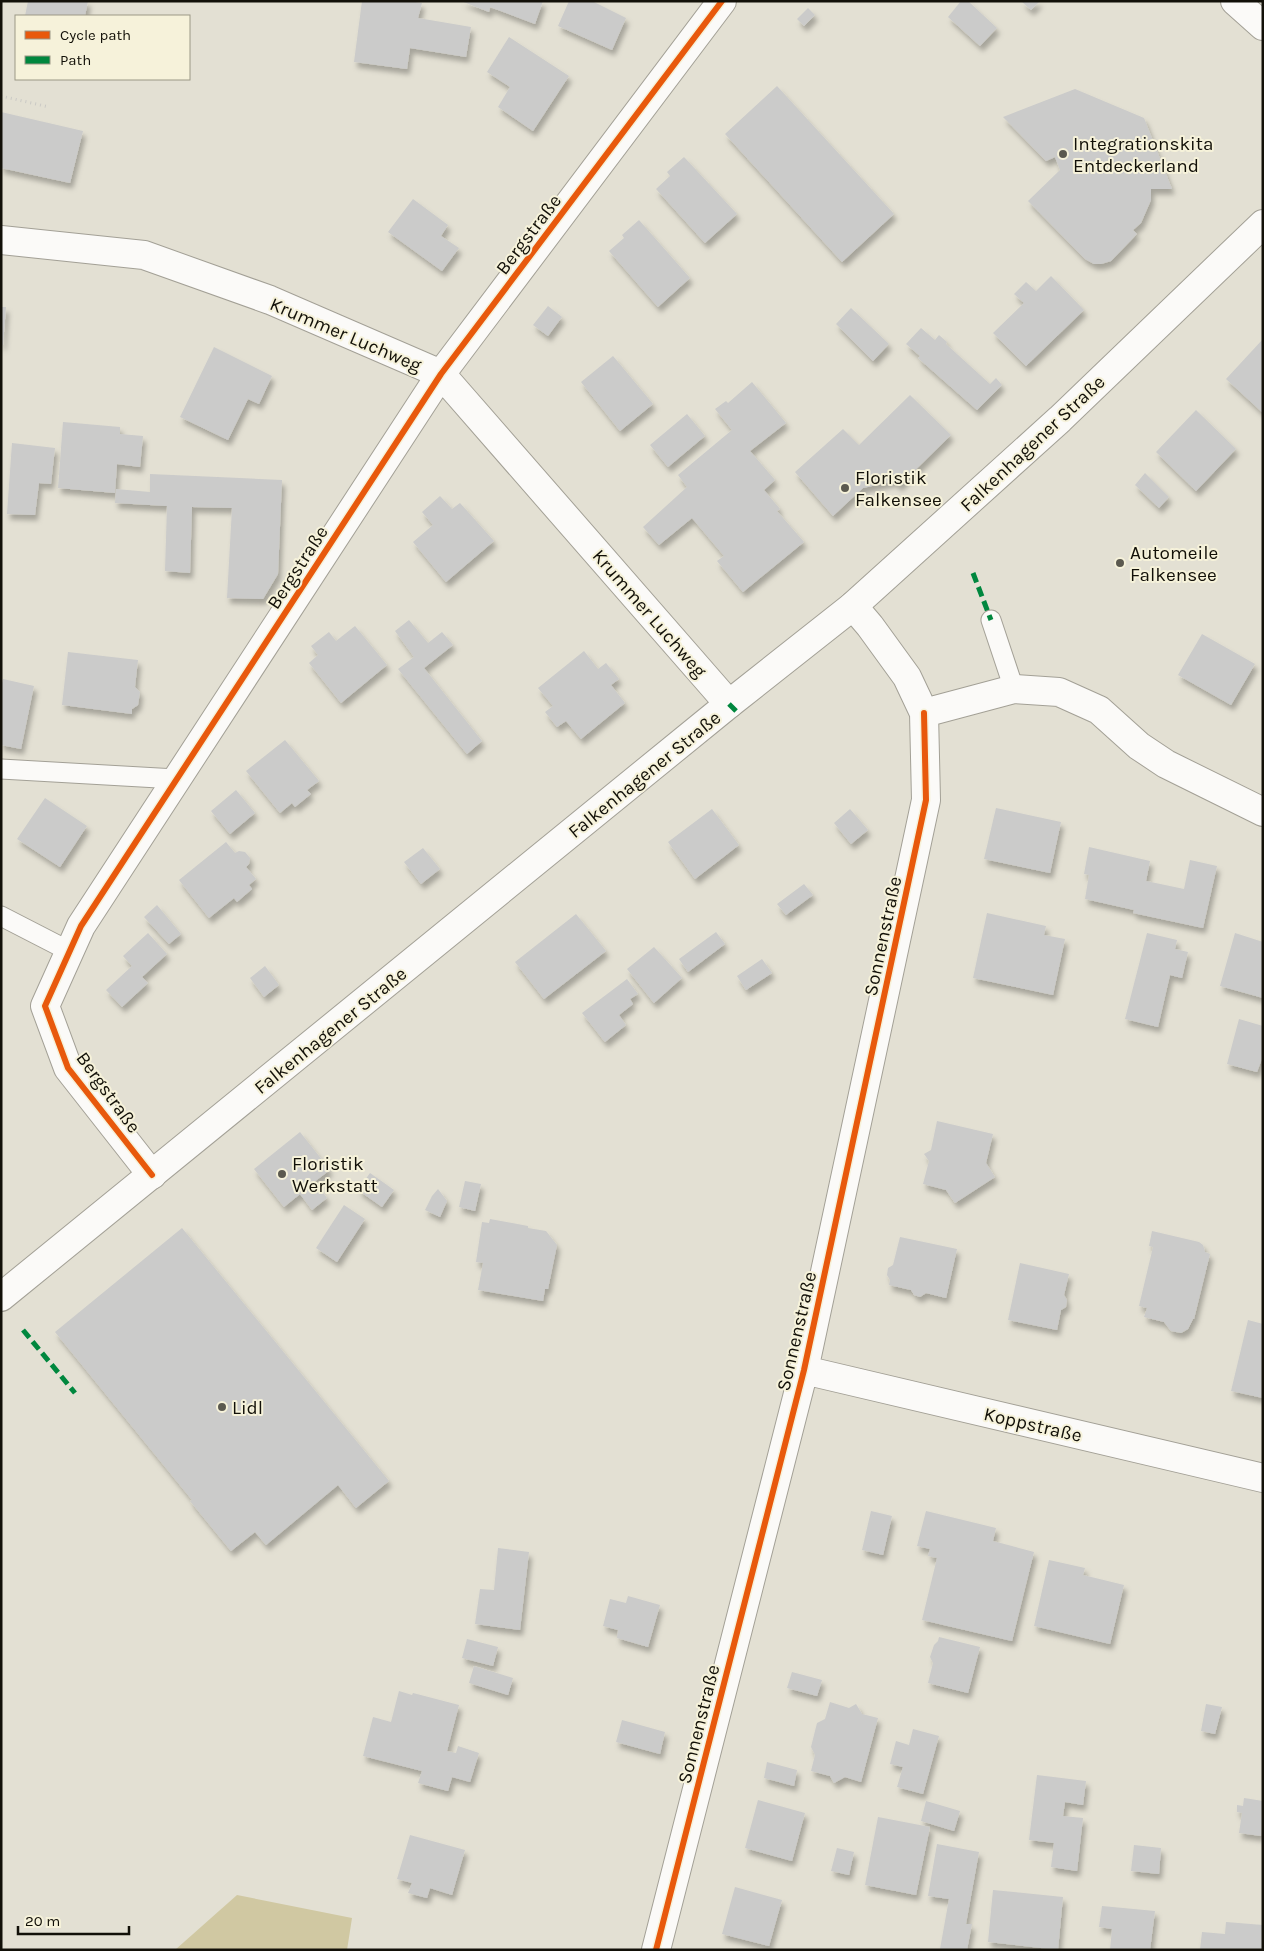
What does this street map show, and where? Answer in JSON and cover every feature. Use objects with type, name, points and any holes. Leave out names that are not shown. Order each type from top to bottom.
[{"type":"street","name":"Bergstraße","points":[[152,1174],[68,1068],[45,1006],[81,926],[441,374],[722,1]]},
{"type":"street","points":[[1235,1],[1263,26]]},
{"type":"street","name":"Falkenhagener Straße","points":[[4,1290],[152,1174],[729,704],[853,606],[1060,419],[1263,224]]},
{"type":"street","name":"Krummer Luchweg","points":[[1,240],[144,254],[270,300],[441,374],[729,704]]},
{"type":"street","name":"Sonnenstraße","points":[[656,1950],[804,1370],[926,800],[924,713],[907,677],[853,606]]},
{"type":"street","points":[[924,713],[1014,689],[1059,692],[1099,710],[1139,746],[1166,764],[1263,812]]},
{"type":"street","name":"Koppstraße","points":[[804,1370],[1263,1478]]},
{"type":"lane","points":[[991,620],[1014,689]]},
{"type":"lane","points":[[1,769],[176,779]]},
{"type":"lane","points":[[1,916],[69,951]]},
{"type":"path","points":[[1,96],[49,107]]},
{"type":"shaded area","points":[[237,1895],[352,1918],[347,1950],[175,1950]]},
{"type":"building","points":[[28,1],[88,1],[85,15],[25,15]]},
{"type":"building","points":[[362,1],[409,1],[422,3],[418,18],[471,27],[466,57],[410,48],[407,69],[354,62]]},
{"type":"building","points":[[461,1],[543,1],[535,24],[490,7],[489,12]]},
{"type":"building","points":[[569,1],[592,1],[626,18],[612,50],[558,26]]},
{"type":"building","points":[[961,1],[968,1],[997,28],[980,46],[948,17]]},
{"type":"building","points":[[1021,1],[1040,1],[1031,10]]},
{"type":"building","points":[[808,8],[815,15],[804,26],[797,19]]},
{"type":"building","points":[[509,37],[569,76],[533,131],[498,107],[510,87],[487,72]]},
{"type":"building","points":[[777,86],[894,214],[842,262],[725,134]]},
{"type":"building","points":[[1075,89],[1144,118],[1172,189],[1151,189],[1151,200],[1141,223],[1133,230],[1137,234],[1111,261],[1101,264],[1094,264],[1085,259],[1028,201],[1060,170],[1055,157],[1046,161],[1003,117]]},
{"type":"building","points":[[1,112],[83,131],[70,183],[1,168]]},
{"type":"building","points":[[684,157],[737,214],[705,243],[656,189],[670,176],[667,172]]},
{"type":"building","points":[[413,199],[448,225],[441,236],[459,248],[442,271],[388,232]]},
{"type":"building","points":[[639,220],[690,278],[658,307],[609,251],[624,238],[622,235]]},
{"type":"building","points":[[1051,276],[1084,310],[1026,366],[993,333],[1024,303],[1014,294],[1026,282],[1036,291]]},
{"type":"building","points":[[548,306],[562,317],[548,336],[533,325]]},
{"type":"building","points":[[1,307],[6,307],[3,345],[1,345]]},
{"type":"building","points":[[851,308],[889,344],[873,361],[836,324]]},
{"type":"building","points":[[921,328],[935,340],[939,335],[947,342],[946,344],[990,384],[996,378],[1002,385],[977,410],[918,358],[920,356],[906,344]]},
{"type":"building","points":[[1263,339],[1263,413],[1226,379]]},
{"type":"building","points":[[214,347],[272,376],[259,404],[248,399],[228,440],[180,417]]},
{"type":"building","points":[[613,356],[653,404],[620,431],[581,382]]},
{"type":"building","points":[[752,382],[786,423],[750,451],[775,480],[764,490],[780,509],[777,511],[804,542],[743,592],[717,561],[724,556],[692,518],[659,545],[643,527],[687,487],[678,475],[732,430],[715,409],[726,401],[728,403]]},
{"type":"building","points":[[910,395],[951,435],[899,486],[894,481],[863,488],[833,516],[795,472],[843,429],[859,445]]},
{"type":"building","points":[[1196,410],[1236,449],[1196,491],[1156,452]]},
{"type":"building","points":[[687,414],[705,436],[668,467],[650,445]]},
{"type":"building","points":[[63,422],[120,427],[120,434],[143,436],[140,467],[117,464],[115,493],[58,488]]},
{"type":"building","points":[[12,443],[55,448],[51,484],[39,483],[35,515],[7,514]]},
{"type":"building","points":[[1145,473],[1169,497],[1159,508],[1135,485]]},
{"type":"building","points":[[150,474],[282,480],[278,574],[263,599],[227,598],[232,508],[192,507],[190,573],[165,571],[167,506],[115,503],[116,489],[150,492]]},
{"type":"building","points":[[440,496],[452,509],[460,503],[494,541],[446,582],[413,542],[433,525],[422,512]]},
{"type":"building","points":[[409,620],[428,643],[442,632],[453,645],[424,668],[482,741],[467,754],[398,669],[414,657],[395,631]]},
{"type":"building","points":[[355,626],[387,665],[341,703],[309,663],[318,655],[311,646],[329,632],[336,641]]},
{"type":"building","points":[[1202,634],[1255,664],[1231,705],[1178,675]]},
{"type":"building","points":[[584,651],[598,669],[606,663],[619,679],[611,685],[625,703],[581,739],[566,721],[557,727],[545,712],[553,706],[538,688]]},
{"type":"building","points":[[68,652],[138,660],[135,687],[140,692],[138,705],[132,709],[132,714],[62,705]]},
{"type":"building","points":[[3,679],[34,686],[21,749],[1,745],[1,687]]},
{"type":"building","points":[[285,740],[319,781],[307,790],[311,794],[295,807],[292,803],[280,813],[246,771]]},
{"type":"building","points":[[236,790],[255,813],[230,834],[211,811]]},
{"type":"building","points":[[45,798],[87,826],[60,867],[17,839]]},
{"type":"building","points":[[996,808],[1061,822],[1050,873],[984,859]]},
{"type":"building","points":[[712,809],[739,845],[695,879],[668,842]]},
{"type":"building","points":[[850,809],[868,830],[851,844],[834,823]]},
{"type":"building","points":[[226,842],[235,853],[239,851],[245,852],[250,858],[249,864],[246,867],[256,879],[249,885],[252,889],[237,902],[234,898],[209,918],[179,880]]},
{"type":"building","points":[[1089,847],[1150,861],[1146,881],[1184,889],[1190,860],[1217,866],[1203,928],[1133,913],[1134,910],[1085,899],[1089,875],[1084,874]]},
{"type":"building","points":[[423,848],[440,869],[421,884],[404,862]]},
{"type":"building","points":[[804,884],[813,895],[786,915],[777,904]]},
{"type":"building","points":[[157,905],[181,934],[169,944],[144,917]]},
{"type":"building","points":[[987,913],[1046,926],[1044,935],[1065,939],[1053,995],[973,978]]},
{"type":"building","points":[[576,914],[606,951],[544,999],[515,962]]},
{"type":"building","points":[[716,932],[725,944],[688,972],[679,959]]},
{"type":"building","points":[[148,933],[167,954],[142,977],[148,983],[122,1007],[106,990],[132,966],[123,956]]},
{"type":"building","points":[[1147,933],[1177,940],[1175,949],[1188,952],[1182,978],[1170,975],[1158,1027],[1125,1019]]},
{"type":"building","points":[[1235,933],[1263,942],[1263,998],[1220,986]]},
{"type":"building","points":[[654,947],[682,978],[654,1003],[627,969]]},
{"type":"building","points":[[762,959],[772,973],[746,990],[737,976]]},
{"type":"building","points":[[265,966],[279,985],[264,997],[250,978]]},
{"type":"building","points":[[627,979],[638,994],[630,999],[633,1004],[619,1015],[626,1025],[605,1042],[582,1013]]},
{"type":"building","points":[[1239,1019],[1263,1026],[1263,1056],[1257,1072],[1227,1064]]},
{"type":"building","points":[[937,1121],[993,1134],[986,1163],[995,1177],[955,1203],[946,1190],[923,1184],[929,1161],[924,1154],[931,1150]]},
{"type":"building","points":[[300,1132],[330,1170],[314,1182],[327,1198],[312,1210],[300,1194],[284,1207],[254,1169]]},
{"type":"building","points":[[370,1173],[394,1190],[382,1207],[358,1190]]},
{"type":"building","points":[[465,1181],[481,1184],[475,1211],[459,1207]]},
{"type":"building","points":[[438,1189],[447,1201],[440,1217],[425,1210]]},
{"type":"building","points":[[344,1205],[365,1219],[337,1262],[316,1248]]},
{"type":"building","points":[[490,1219],[546,1231],[557,1245],[548,1289],[545,1289],[543,1301],[478,1290],[483,1263],[476,1262],[482,1222],[489,1223]]},
{"type":"building","name":"Lidl","points":[[182,1228],[389,1481],[356,1508],[338,1485],[266,1545],[255,1532],[231,1551],[190,1501],[192,1500],[55,1332]]},
{"type":"building","points":[[1152,1231],[1199,1242],[1203,1245],[1205,1252],[1210,1254],[1194,1319],[1188,1329],[1181,1333],[1171,1331],[1164,1322],[1144,1317],[1147,1308],[1139,1306],[1153,1247],[1149,1246]]},
{"type":"building","points":[[900,1237],[957,1249],[946,1298],[926,1293],[920,1297],[914,1295],[911,1290],[889,1285],[888,1268],[893,1265]]},
{"type":"building","points":[[1020,1263],[1069,1274],[1064,1295],[1067,1300],[1066,1307],[1061,1310],[1057,1330],[1008,1320]]},
{"type":"building","points":[[1248,1320],[1263,1324],[1263,1398],[1231,1391]]},
{"type":"building","points":[[871,1511],[892,1516],[883,1555],[862,1550]]},
{"type":"building","points":[[926,1511],[996,1528],[993,1541],[1034,1552],[1012,1641],[922,1620],[937,1558],[928,1556],[930,1549],[917,1546]]},
{"type":"building","points":[[498,1548],[529,1552],[520,1630],[475,1624],[480,1589],[494,1590]]},
{"type":"building","points":[[1049,1560],[1085,1568],[1083,1575],[1124,1585],[1110,1644],[1034,1626]]},
{"type":"building","points":[[628,1596],[660,1605],[648,1647],[617,1638],[618,1630],[603,1626],[610,1599],[626,1603]]},
{"type":"building","points":[[939,1637],[980,1647],[968,1693],[928,1683],[933,1663],[930,1657]]},
{"type":"building","points":[[467,1639],[498,1647],[493,1666],[462,1658]]},
{"type":"building","points":[[474,1666],[513,1678],[508,1695],[469,1683]]},
{"type":"building","points":[[792,1672],[822,1680],[817,1696],[787,1688]]},
{"type":"building","points":[[399,1691],[459,1705],[447,1751],[456,1753],[458,1746],[479,1753],[470,1782],[452,1777],[448,1791],[418,1783],[422,1771],[363,1756],[373,1717],[391,1722]]},
{"type":"building","points":[[830,1702],[849,1708],[856,1704],[862,1714],[878,1718],[861,1782],[845,1777],[834,1783],[830,1776],[811,1771],[815,1755],[811,1747],[817,1723],[825,1719]]},
{"type":"building","points":[[1206,1704],[1222,1707],[1215,1734],[1201,1731]]},
{"type":"building","points":[[622,1720],[665,1732],[660,1754],[616,1742]]},
{"type":"building","points":[[913,1729],[939,1736],[923,1794],[897,1787],[903,1767],[890,1764],[896,1741],[909,1745]]},
{"type":"building","points":[[767,1762],[797,1770],[794,1786],[764,1778]]},
{"type":"building","points":[[1037,1775],[1086,1781],[1083,1805],[1065,1802],[1063,1816],[1083,1818],[1077,1871],[1051,1867],[1054,1843],[1029,1840]]},
{"type":"building","points":[[1244,1798],[1263,1801],[1261,1836],[1239,1833],[1242,1813],[1237,1812],[1237,1805],[1243,1806]]},
{"type":"building","points":[[758,1800],[805,1813],[792,1861],[745,1848]]},
{"type":"building","points":[[926,1801],[960,1811],[954,1831],[921,1821]]},
{"type":"building","points":[[878,1817],[930,1827],[916,1895],[865,1885]]},
{"type":"building","points":[[410,1835],[465,1850],[452,1895],[430,1888],[427,1898],[408,1893],[412,1883],[397,1879]]},
{"type":"building","points":[[937,1844],[979,1852],[966,1924],[972,1924],[967,1950],[940,1949],[949,1899],[928,1896]]},
{"type":"building","points":[[1134,1845],[1161,1848],[1159,1874],[1131,1871]]},
{"type":"building","points":[[837,1848],[854,1852],[849,1875],[831,1871]]},
{"type":"building","points":[[735,1887],[782,1900],[769,1946],[722,1934]]},
{"type":"building","points":[[993,1890],[1063,1897],[1058,1950],[988,1942]]},
{"type":"building","points":[[1102,1906],[1155,1911],[1150,1950],[1110,1950],[1112,1929],[1099,1927]]},
{"type":"building","points":[[1226,1922],[1263,1925],[1263,1950],[1200,1950],[1202,1932],[1225,1934]]},
{"type":"marked path","points":[[973,573],[991,620]]},
{"type":"marked path","points":[[729,704],[739,714]]},
{"type":"marked path","points":[[23,1330],[75,1393]]},
{"type":"cycle path","points":[[152,1175],[68,1068],[45,1006],[81,926],[441,374],[722,1]]},
{"type":"cycle path","points":[[656,1950],[804,1370],[926,800],[924,713]]},
{"type":"place","name":"Integrationskita Entdeckerland","points":[[1063,154]]},
{"type":"place","name":"Floristik Falkensee","points":[[845,488]]},
{"type":"place","name":"Automeile Falkensee","points":[[1120,563]]},
{"type":"place","name":"Floristik Werkstatt","points":[[282,1174]]},
{"type":"place","name":"Lidl","points":[[222,1407]]}]
